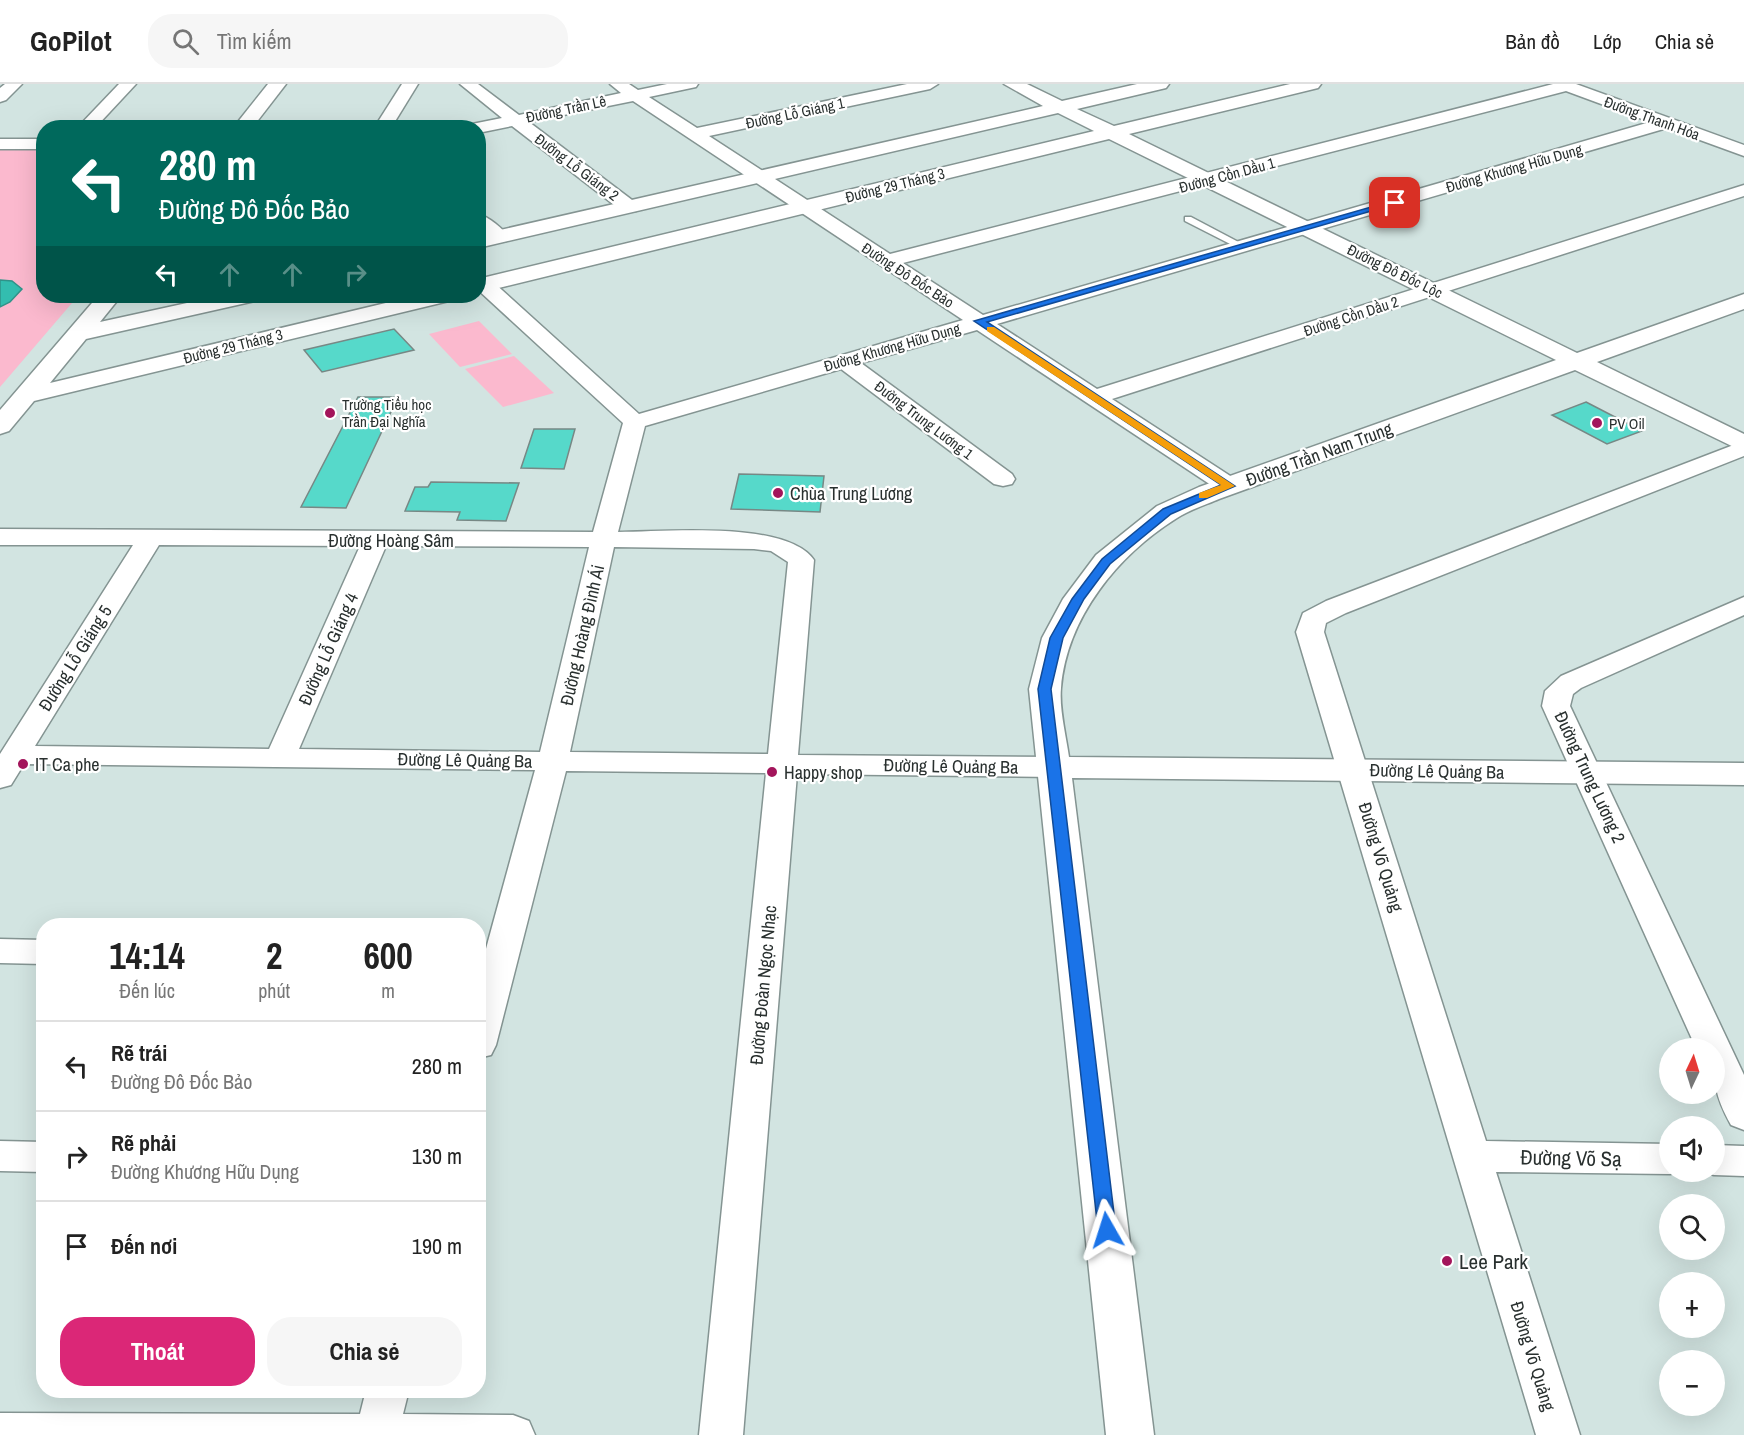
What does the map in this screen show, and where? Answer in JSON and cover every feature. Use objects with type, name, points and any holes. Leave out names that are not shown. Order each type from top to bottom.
[{"type":"street","points":[[0,97],[14,84]]},
{"type":"street","points":[[94,120],[128,84]]},
{"type":"street","points":[[249,120],[278,84]]},
{"type":"street","points":[[387,120],[410,84]]},
{"type":"street","name":"Đường Lỗ Giáng 2","points":[[468,84],[629,207]]},
{"type":"street","name":"Đường Trần Lê","points":[[486,126],[627,90],[690,84]]},
{"type":"street","name":"Đường Lỗ Giáng 1","points":[[694,134],[930,84]]},
{"type":"street","name":"Đường Đô Đốc Lộc","points":[[1013,84],[1744,446]]},
{"type":"street","points":[[486,240],[1160,84]]},
{"type":"street","name":"Đường 29 Tháng 3","points":[[486,284],[1312,84]]},
{"type":"street","name":"Đường Thanh Hóa","points":[[1564,85],[1744,151]]},
{"type":"street","name":"Đường Cồn Dầu 1","points":[[887,261],[1209,180],[1564,85]]},
{"type":"street","name":"Đường Đô Đốc Bảo","points":[[627,90],[1229,486]]},
{"type":"street","name":"Đường Khương Hữu Dụng","points":[[635,422],[1667,123]]},
{"type":"street","points":[[0,144],[36,144]]},
{"type":"street","name":"Đường Cồn Dầu 2","points":[[1094,397],[1744,190]]},
{"type":"street","points":[[486,226],[499,237]]},
{"type":"street","points":[[486,289],[635,422]]},
{"type":"street","name":"Đường Trần Nam Trung","points":[[1130,1435],[1045,689],[1057,638],[1078,599],[1106,561],[1167,512],[1229,486],[1744,301]]},
{"type":"street","points":[[0,426],[104,303]]},
{"type":"street","points":[[79,334],[216,303]]},
{"type":"street","name":"Đường 29 Tháng 3","points":[[25,396],[412,303]]},
{"type":"street","name":"Đường Trung Lương 1","points":[[844,361],[1003,479]]},
{"type":"street","name":"Đường Hoàng Đình Ái","points":[[486,989],[490,961],[553,761],[603,541],[635,422]]},
{"type":"street","name":"Đường Võ Quảng","points":[[1558,1435],[1310,632],[1313,619],[1336,607],[1744,446]]},
{"type":"street","name":"Đường Hoàng Sâm","points":[[0,537],[736,540],[782,545]]},
{"type":"street","name":"Đường Lỗ Giáng 5","points":[[7,766],[150,539]]},
{"type":"street","name":"Đường Lỗ Giáng 4","points":[[280,758],[376,540]]},
{"type":"street","name":"Đường Đoàn Ngọc Nhạc","points":[[721,1435],[802,571],[801,560],[794,551],[782,545]]},
{"type":"street","name":"Đường Trung Lương 2","points":[[1709,1038],[1589,772],[1556,706],[1559,691],[1571,682],[1744,605]]},
{"type":"street","name":"Đường Lê Quảng Ba","points":[[7,766],[280,758],[1744,774]]},
{"type":"street","points":[[0,951],[36,952]]},
{"type":"street","name":"Đường Trung Lương 2","points":[[1725,1073],[1744,1115]]},
{"type":"street","points":[[0,1156],[36,1157]]},
{"type":"street","name":"Đường Võ Sạ","points":[[1472,1156],[1659,1160]]},
{"type":"street","points":[[1725,1160],[1744,1161]]},
{"type":"street","points":[[376,1435],[386,1398]]},
{"type":"street","points":[[0,1432],[513,1435]]},
{"type":"lane","points":[[1188,219],[1241,246]]},
{"type":"shaded area","points":[[0,149],[36,149],[36,303],[72,303],[0,387]]},
{"type":"shaded area","points":[[0,280],[12,281],[22,289],[10,302],[0,307]]},
{"type":"shaded area","points":[[479,321],[512,354],[460,367],[429,334]]},
{"type":"shaded area","points":[[514,356],[554,393],[503,407],[465,369]]},
{"type":"building","points":[[394,329],[414,350],[322,372],[304,350]]},
{"type":"building","points":[[358,397],[398,397],[346,508],[301,507]]},
{"type":"building","name":"PV Oil","points":[[1586,402],[1642,431],[1607,444],[1552,415]]},
{"type":"building","points":[[534,429],[575,429],[564,469],[521,468]]},
{"type":"building","name":"Chùa Trung Lương","points":[[739,474],[824,476],[820,512],[731,509]]},
{"type":"building","points":[[431,482],[519,483],[506,521],[457,520],[460,512],[405,511],[415,487],[428,487]]},
{"type":"slow traffic","points":[[991,329],[1229,486],[1203,496]]},
{"type":"place","name":"Trường Tiểu học Trần Đại Nghĩa","points":[[330,413]]},
{"type":"place","name":"PV Oil","points":[[1597,423]]},
{"type":"place","name":"Chùa Trung Lương","points":[[778,493]]},
{"type":"place","name":"IT Ca phe","points":[[23,764]]},
{"type":"place","name":"Happy shop","points":[[772,772]]},
{"type":"place","name":"Lee Park","points":[[1447,1261]]},
{"type":"route","points":[[1107,1230],[1045,689],[1057,638],[1078,599],[1106,561],[1167,512],[1229,486],[979,321],[1395,203]]}]
